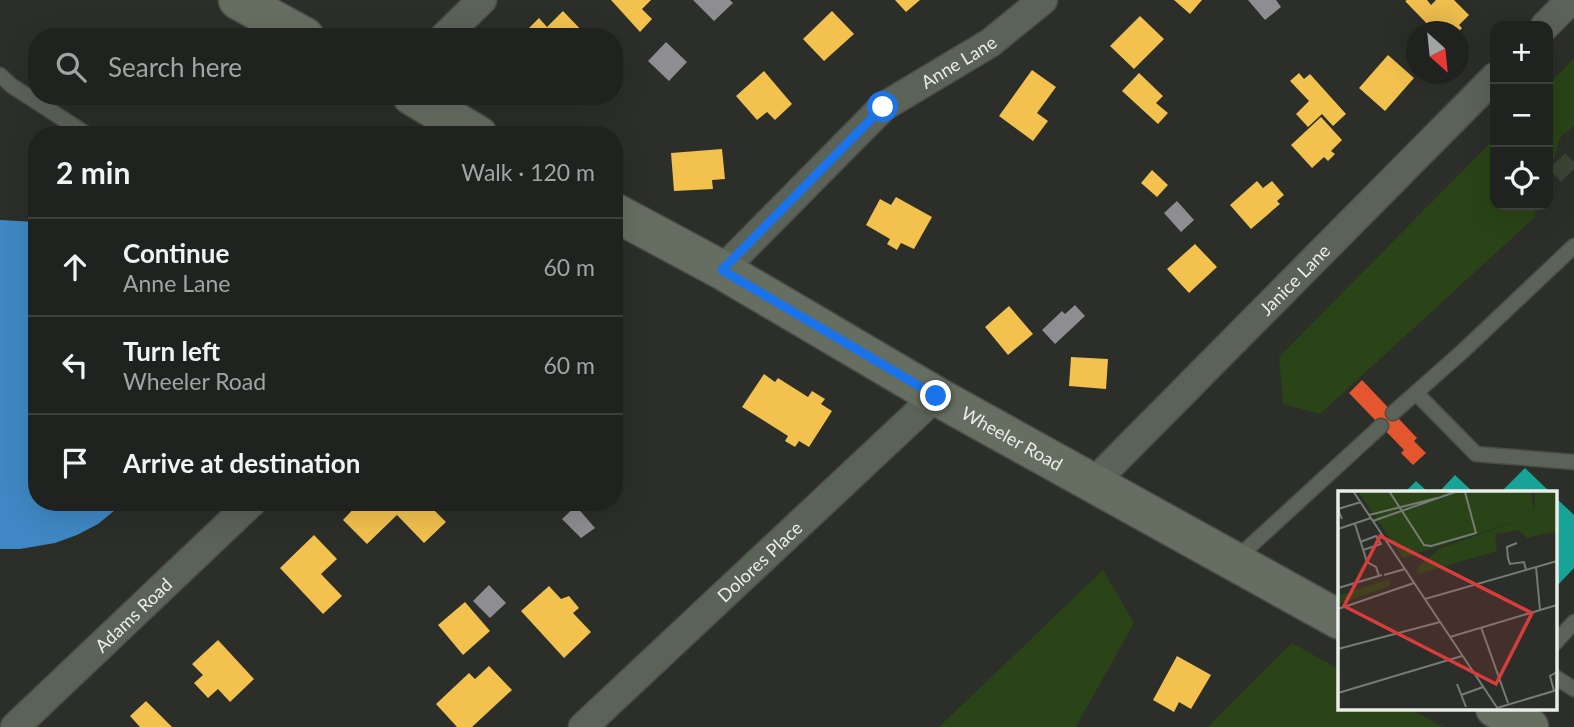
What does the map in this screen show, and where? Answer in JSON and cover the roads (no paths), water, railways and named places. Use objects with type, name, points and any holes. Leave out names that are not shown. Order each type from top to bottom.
[{"type":"main road","points":[[238,0],[289,28]]},
{"type":"main road","points":[[427,105],[463,126]]},
{"type":"main road","name":"Wheeler Road","points":[[623,217],[722,270],[936,396],[1338,619]]},
{"type":"main road","points":[[1499,710],[1529,727]]},
{"type":"street","points":[[453,28],[482,0]]},
{"type":"street","name":"Anne Lane","points":[[722,270],[883,107],[990,43],[1043,0]]},
{"type":"street","points":[[1550,21],[1571,0]]},
{"type":"street","name":"Janice Lane","points":[[1094,482],[1490,82]]},
{"type":"street","name":"Dolores Place","points":[[583,727],[936,396]]},
{"type":"street","name":"Adams Road","points":[[15,727],[243,511]]},
{"type":"lane","points":[[0,75],[28,96]]},
{"type":"lane","points":[[41,105],[74,126]]},
{"type":"lane","points":[[1393,413],[1574,246]]},
{"type":"lane","points":[[1416,393],[1476,454],[1574,462]]},
{"type":"lane","points":[[1234,561],[1381,426]]},
{"type":"lane","points":[[1556,642],[1574,622]]},
{"type":"lane","points":[[1556,678],[1574,689]]}]
